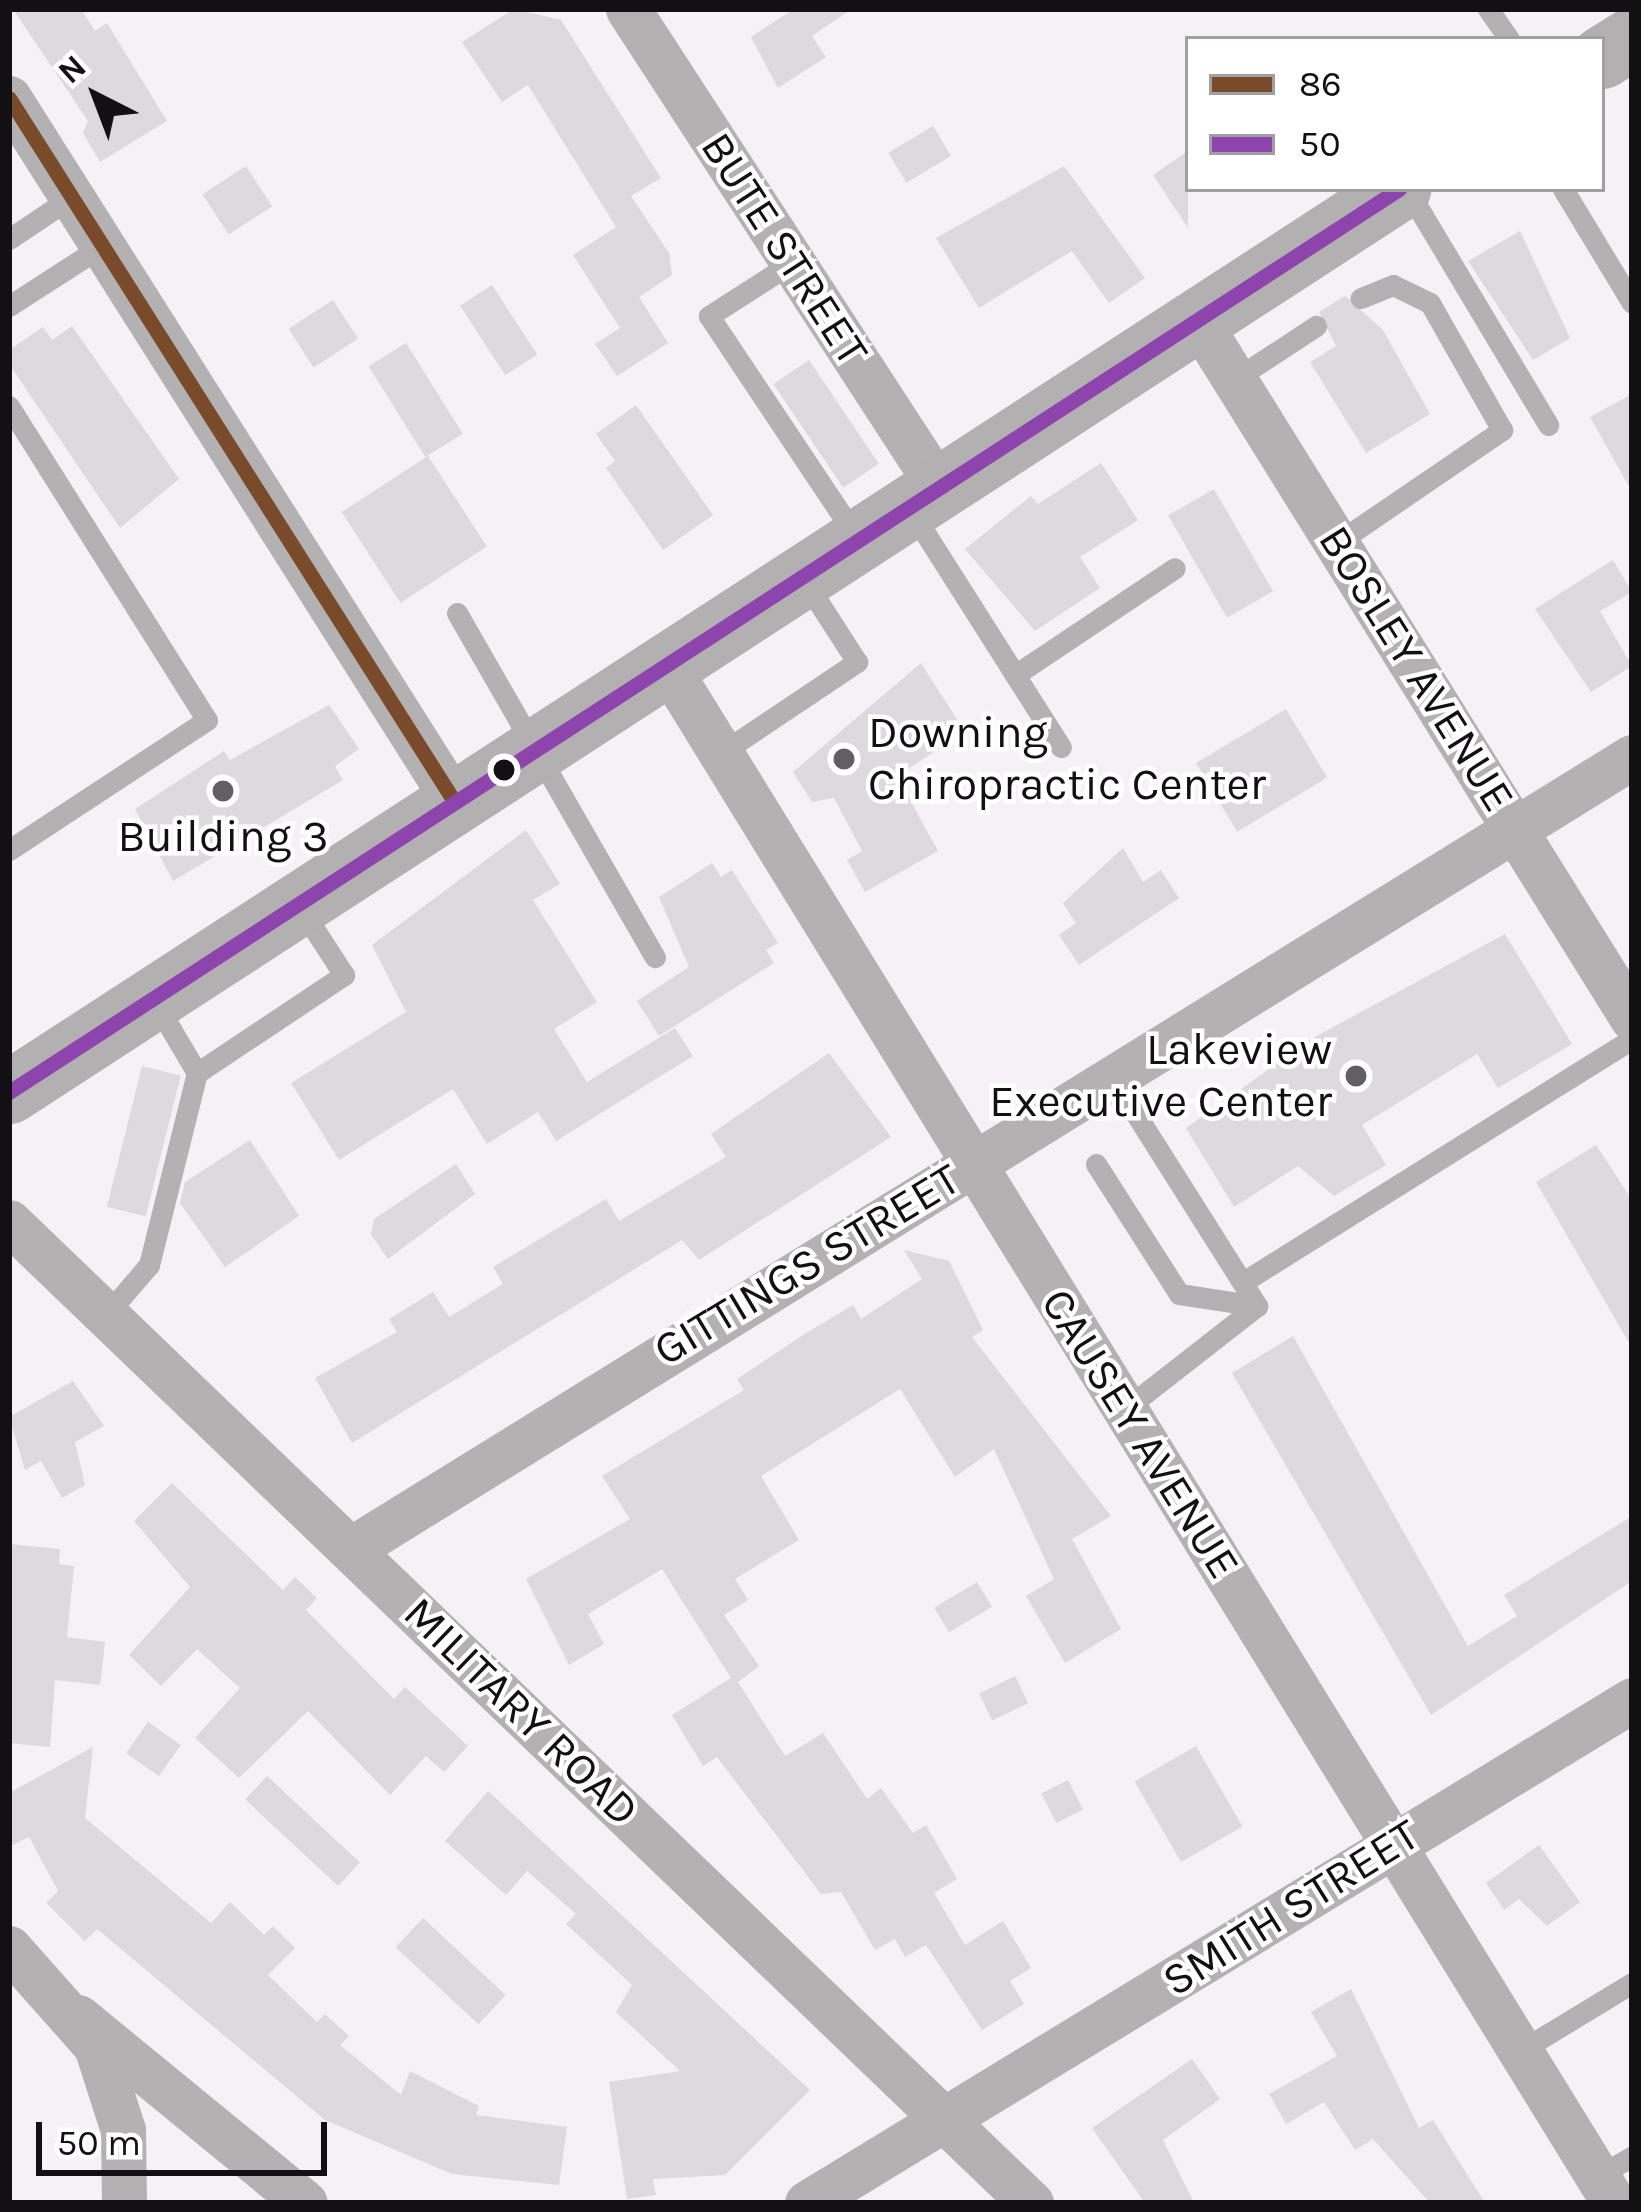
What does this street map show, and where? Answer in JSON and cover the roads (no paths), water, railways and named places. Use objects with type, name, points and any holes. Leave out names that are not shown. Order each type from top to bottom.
[{"type":"main road","points":[[1605,55],[1632,38]]},
{"type":"main road","points":[[9,1092],[1398,192]]},
{"type":"street","name":"BUTE STREET","points":[[628,9],[793,262],[903,513]]},
{"type":"street","points":[[9,98],[454,801]]},
{"type":"street","name":"BOSLEY AVENUE","points":[[1198,321],[1632,1018]]},
{"type":"street","name":"CAUSEY AVENUE","points":[[666,664],[1520,2051],[1615,2178]]},
{"type":"street","name":"GITTINGS STREET","points":[[351,1549],[1632,757]]},
{"type":"street","name":"MILITARY ROAD","points":[[9,1222],[951,2117],[1024,2199]]},
{"type":"street","name":"SMITH STREET","points":[[807,2203],[1632,1700]]},
{"type":"street","points":[[9,1948],[78,2017],[305,2203]]},
{"type":"street","points":[[78,2017],[112,2082],[124,2203]]},
{"type":"lane","points":[[1488,9],[1507,36]]},
{"type":"lane","points":[[1405,192],[1548,425]]},
{"type":"lane","points":[[1566,192],[1632,303]]},
{"type":"lane","points":[[9,238],[72,197]]},
{"type":"lane","points":[[9,306],[102,246]]},
{"type":"lane","points":[[793,262],[710,316],[903,513],[1061,747]]},
{"type":"lane","points":[[1338,542],[1502,430],[1430,303],[1394,285],[1360,298]]},
{"type":"lane","points":[[1235,379],[1316,326]]},
{"type":"lane","points":[[9,406],[207,720],[9,850]]},
{"type":"lane","points":[[1015,675],[1174,568]]},
{"type":"lane","points":[[721,753],[857,662],[802,578]]},
{"type":"lane","points":[[457,613],[655,957]]},
{"type":"lane","points":[[106,1315],[148,1264],[197,1073],[344,975],[298,903]]},
{"type":"lane","points":[[152,998],[197,1073]]},
{"type":"lane","points":[[1243,1282],[1632,1039]]},
{"type":"lane","points":[[1113,1078],[1258,1306]]},
{"type":"lane","points":[[1096,1164],[1179,1294],[1258,1306]]},
{"type":"lane","points":[[1125,1409],[1258,1306]]},
{"type":"lane","points":[[1520,2051],[1632,1983]]},
{"type":"place","name":"Downing Chiropractic Center","points":[[844,759]]},
{"type":"place","name":"Building 3","points":[[223,791]]},
{"type":"place","name":"Lakeview Executive Center","points":[[1356,1076]]}]
